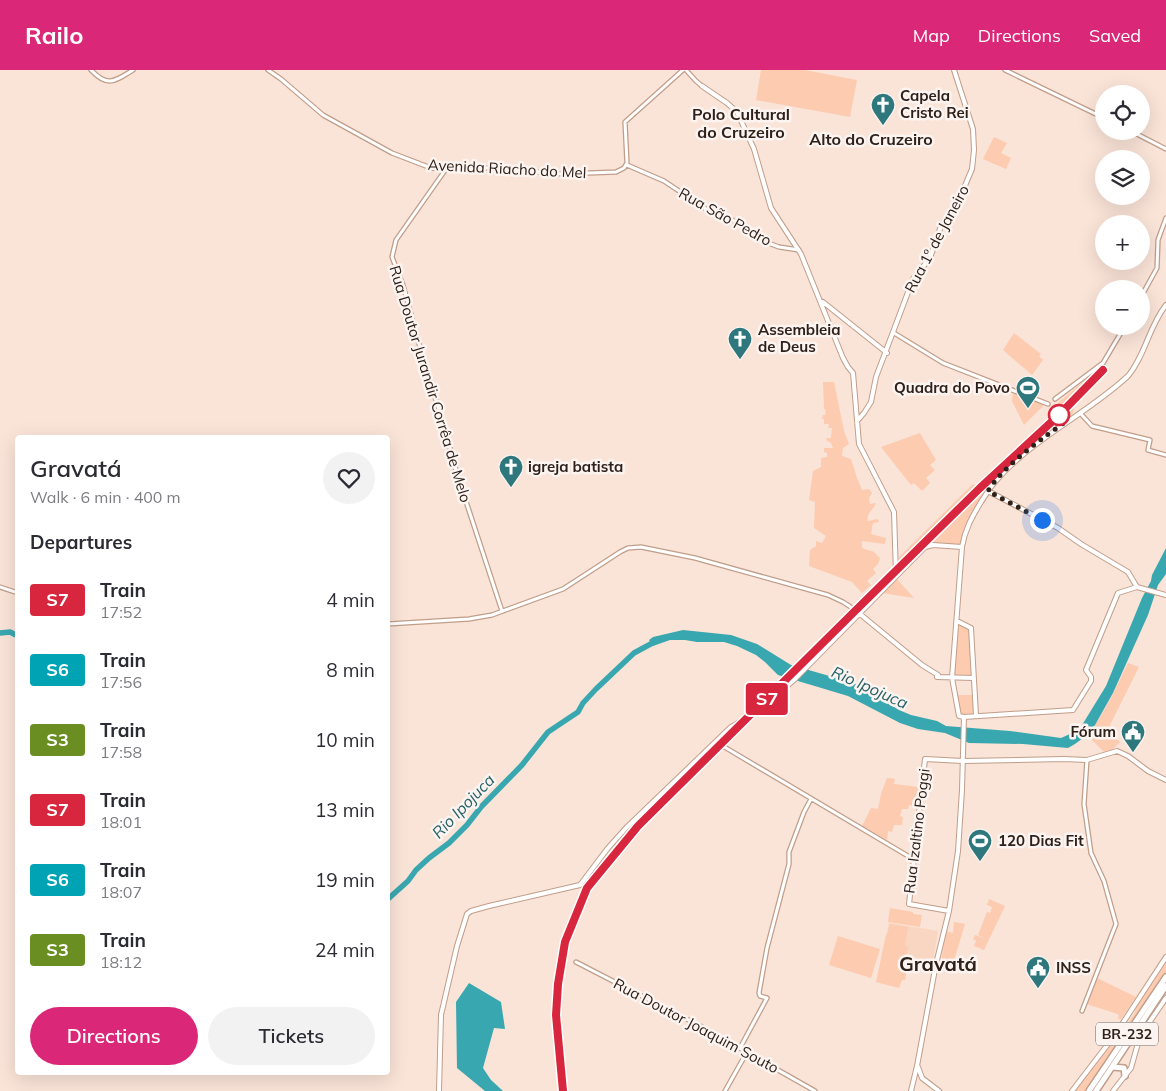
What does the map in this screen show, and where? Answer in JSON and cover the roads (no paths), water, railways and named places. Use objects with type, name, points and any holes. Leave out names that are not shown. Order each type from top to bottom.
[{"type":"highway","name":"BR-232","points":[[1090,1091],[1166,977]]},
{"type":"highway","name":"BR-232","points":[[1096,1091],[1166,986]]},
{"type":"highway","points":[[1112,1067],[1131,1068]]},
{"type":"highway","points":[[1124,1068],[1125,1076]]},
{"type":"main road","name":"Rua 1º de Janeiro","points":[[856,422],[871,402],[876,377],[887,353],[913,279],[930,258],[941,226],[958,202],[972,169],[974,150],[973,129],[954,70]]},
{"type":"main road","points":[[702,86],[737,112],[754,149],[771,208],[800,250],[845,363],[853,373],[856,422],[862,452],[894,512],[896,576]]},
{"type":"main road","points":[[821,300],[887,353]]},
{"type":"main road","points":[[1165,595],[1137,587],[1118,593],[1086,670],[1091,681],[1073,710],[976,716],[964,719],[959,716],[952,678],[962,547],[966,528],[998,478],[1035,444],[1121,383],[1135,368],[1166,305]]},
{"type":"main road","points":[[988,491],[1058,528],[1080,544],[1128,572],[1137,587]]},
{"type":"main road","points":[[439,1091],[441,1015],[465,919],[471,911],[580,885],[626,828],[734,725],[756,712],[794,680],[927,546],[933,544],[962,547]]},
{"type":"main road","points":[[860,614],[922,665],[938,675],[937,677],[974,678]]},
{"type":"main road","points":[[957,621],[971,628],[976,716]]},
{"type":"main road","points":[[911,1091],[935,970],[949,911],[958,851],[964,719]]},
{"type":"main road","points":[[963,761],[1087,760],[1113,752],[1120,752],[1159,778],[1166,780]]},
{"type":"main road","name":"Rua Izaltino Poggi","points":[[949,911],[908,904],[926,759],[963,761]]},
{"type":"main road","points":[[1072,1091],[1115,1036],[1166,956]]},
{"type":"main road","points":[[1113,1091],[1131,1068],[1139,1039],[1166,998]]},
{"type":"main road","points":[[917,1066],[922,1078],[939,1091]]},
{"type":"main road","points":[[914,1081],[922,1078]]},
{"type":"street","points":[[91,70],[101,79],[107,81],[116,80],[133,70]]},
{"type":"street","name":"Avenida Riacho do Mel","points":[[268,70],[323,115],[392,153],[431,168],[462,166],[563,174],[616,172],[627,164]]},
{"type":"street","points":[[627,164],[625,122],[682,70]]},
{"type":"street","points":[[686,70],[702,86]]},
{"type":"street","points":[[1005,70],[1095,114]]},
{"type":"street","points":[[1148,140],[1166,149]]},
{"type":"street","name":"Rua São Pedro","points":[[627,164],[664,181],[706,209],[741,224],[763,241],[779,247],[800,250]]},
{"type":"street","name":"Rua Doutor Jurandir Corrêa de Melo","points":[[446,168],[396,240],[392,258],[403,285],[424,362],[477,537],[502,610]]},
{"type":"street","points":[[1150,281],[1157,268],[1158,240],[1166,218]]},
{"type":"street","points":[[894,333],[942,363],[1048,404]]},
{"type":"street","points":[[1055,399],[1103,363],[1120,335]]},
{"type":"street","points":[[1080,412],[1092,426],[1150,440],[1148,450],[1166,455]]},
{"type":"street","points":[[390,624],[482,618],[557,592],[620,552],[628,548],[641,547],[695,558],[820,592],[843,602],[860,614]]},
{"type":"street","points":[[0,587],[15,592]]},
{"type":"street","points":[[716,742],[913,859]]},
{"type":"street","points":[[1082,1011],[1116,924],[1104,881],[1091,853],[1084,808],[1087,760]]},
{"type":"street","points":[[740,1048],[767,998],[760,996],[759,993],[767,948],[789,864],[788,852],[811,799]]},
{"type":"street","name":"Rua Doutor Joaquim Souto","points":[[576,962],[702,1027],[815,1091]]},
{"type":"street","points":[[726,1091],[747,1052]]},
{"type":"water","name":"Rio Ipojuca","points":[[1166,548],[1166,574],[1158,585],[1148,615],[1113,693],[1095,725],[1087,735],[1068,748],[1023,744],[969,743],[945,733],[918,729],[900,723],[848,696],[778,675],[756,655],[737,646],[724,642],[670,640],[653,646],[649,640],[653,637],[683,630],[731,635],[757,644],[791,665],[854,683],[899,710],[937,721],[946,726],[1010,731],[1061,738],[1079,730],[1106,686],[1152,575]]},
{"type":"water","points":[[469,983],[501,1002],[505,1029],[494,1028],[483,1068],[491,1080],[503,1091],[485,1091],[457,1068],[456,1002]]},
{"type":"waterway","name":"Rio Ipojuca","points":[[0,633],[10,632],[15,634]]},
{"type":"waterway","name":"Rio Ipojuca","points":[[390,897],[408,881],[416,870],[449,843],[467,825],[481,807],[522,765],[548,732],[578,712],[583,703],[596,689],[634,653],[658,640]]},
{"type":"railway","points":[[563,1091],[555,1015],[558,984],[565,943],[587,888],[638,826],[856,610],[1058,416],[1103,370]]},
{"type":"train","name":"S7","points":[[563,1091],[559,1064],[556,1015],[558,984],[565,942],[587,888],[612,860],[638,826],[980,488],[1058,416],[1103,370]]},
{"type":"place","name":"Capela Cristo Rei","points":[[883,126]]},
{"type":"place","name":"Assembleia de Deus","points":[[740,360]]},
{"type":"place","name":"Quadra do Povo","points":[[1028,409]]},
{"type":"place","name":"igreja batista","points":[[511,488]]},
{"type":"place","name":"Fórum","points":[[1133,753]]},
{"type":"place","name":"120 Dias Fit","points":[[980,862]]},
{"type":"place","name":"INSS","points":[[1038,989]]},
{"type":"district","name":"Polo Cultural do Cruzeiro","points":[[741,123]]},
{"type":"district","name":"Alto do Cruzeiro","points":[[871,139]]},
{"type":"district","name":"Gravatá","points":[[938,964]]}]
